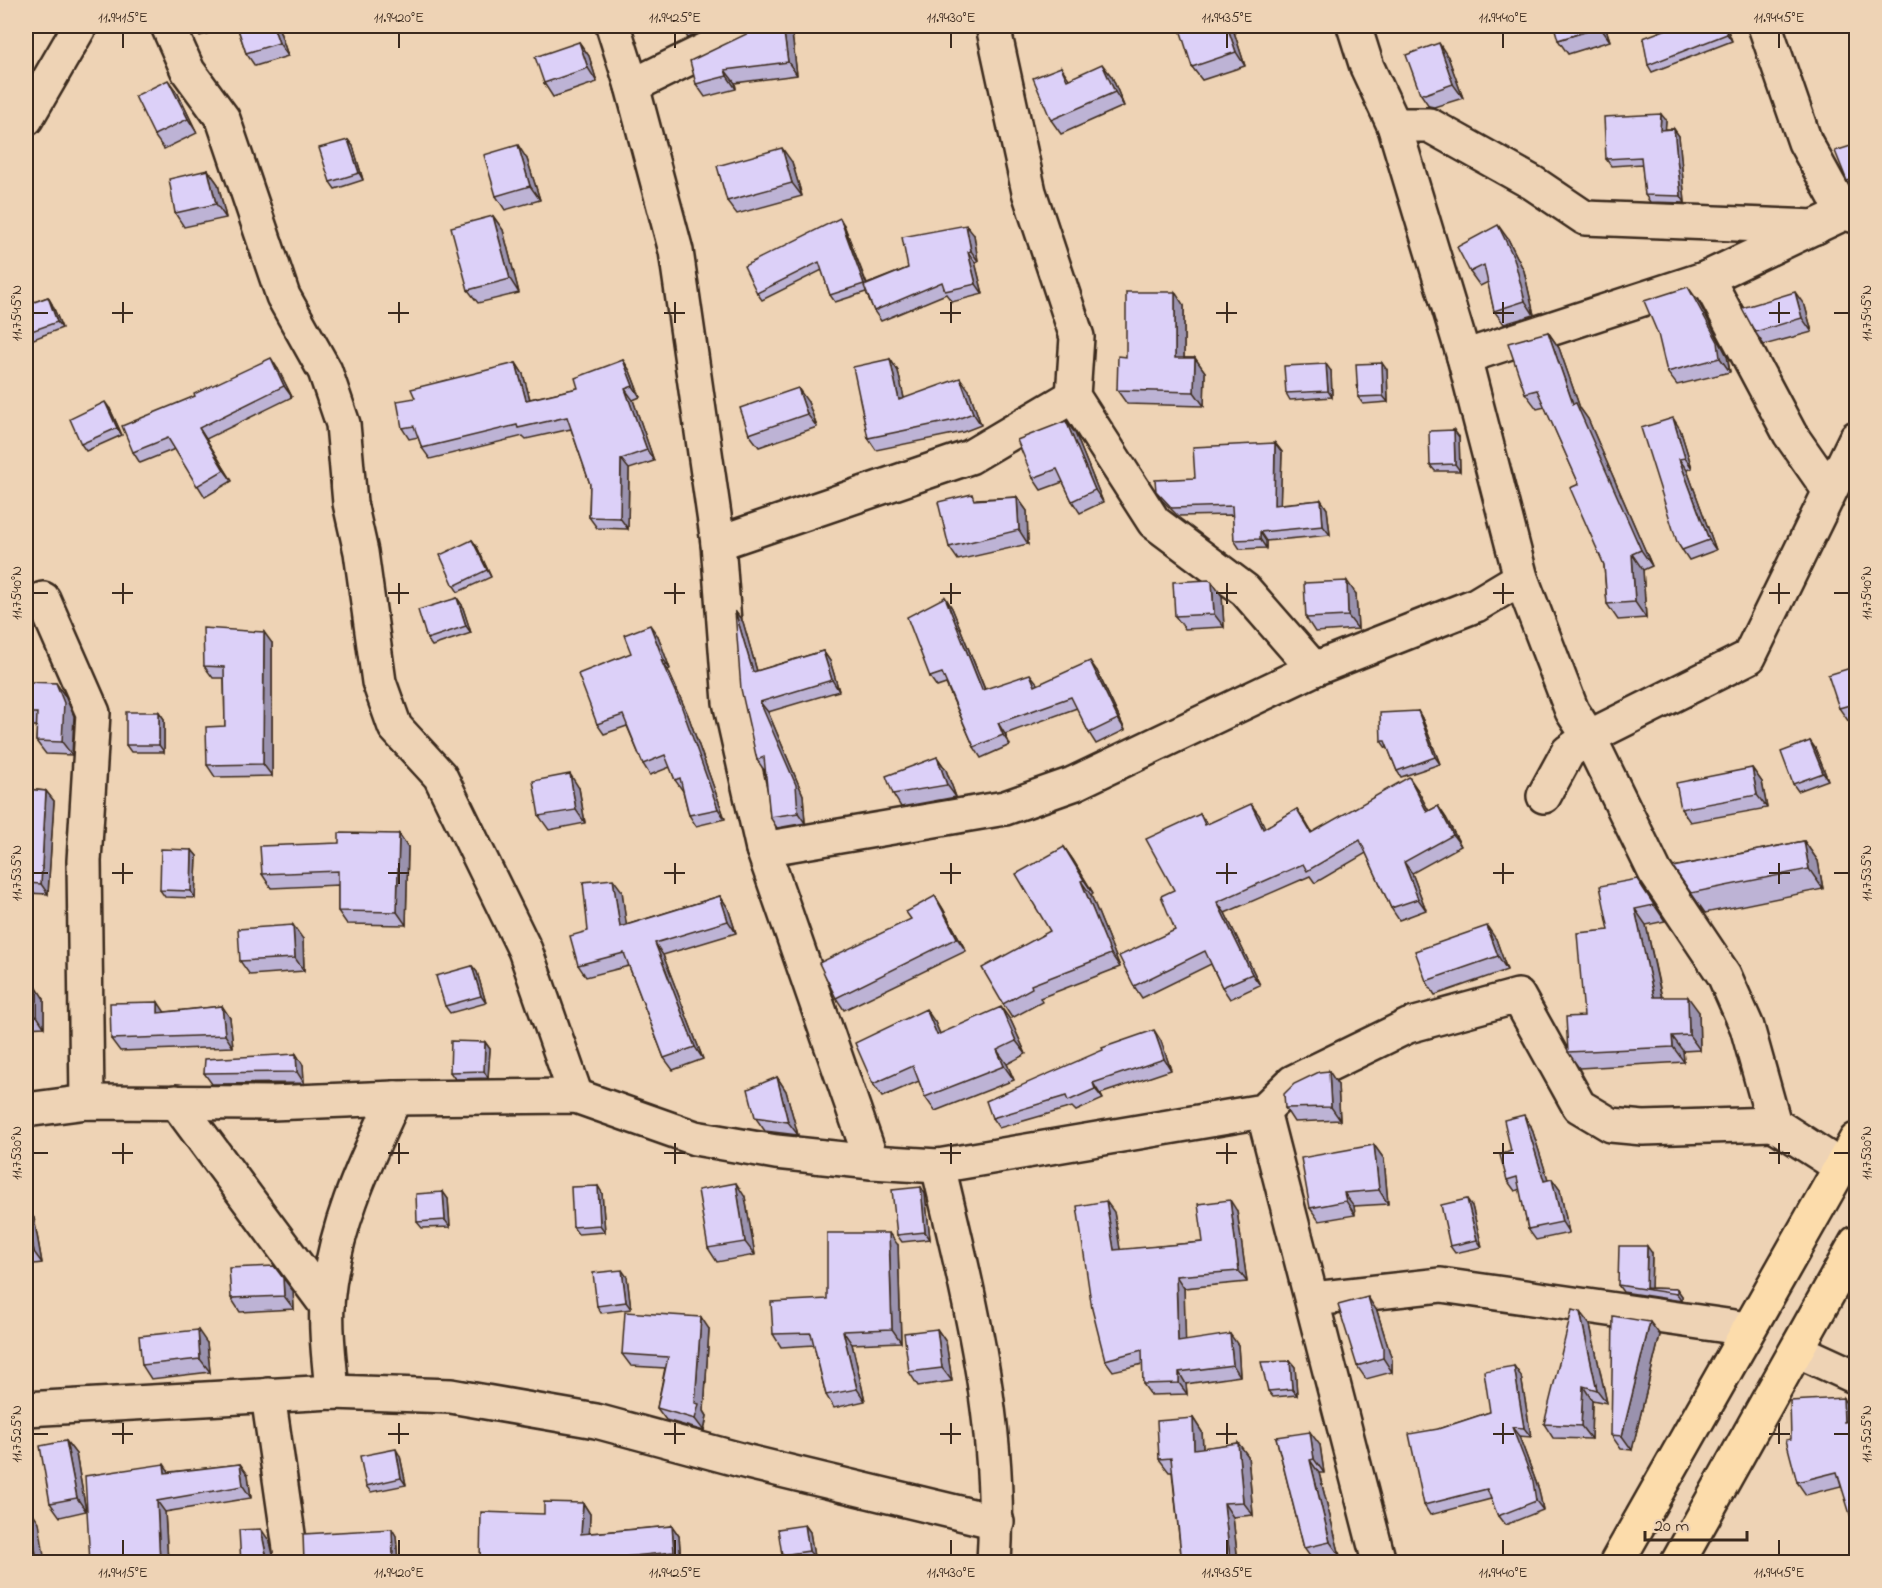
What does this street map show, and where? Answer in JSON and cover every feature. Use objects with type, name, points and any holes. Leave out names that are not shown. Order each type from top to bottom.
[{"type":"main road","points":[[1617,1563],[1849,1153]]},
{"type":"main road","points":[[1678,1563],[1857,1244]]},
{"type":"street","points":[[26,119],[80,26]]},
{"type":"street","points":[[168,26],[188,71],[223,120],[283,296],[325,370],[344,424],[350,503],[361,552],[379,682],[395,728],[440,776],[445,786],[525,950],[576,1096]]},
{"type":"street","points":[[613,26],[632,86],[676,251],[718,543],[730,702],[763,849],[872,1162]]},
{"type":"street","points":[[632,86],[755,26]]},
{"type":"street","points":[[993,26],[1029,192],[1077,337],[1073,396],[1154,522],[1245,590],[1314,669]]},
{"type":"street","points":[[1765,26],[1805,142],[1839,218]]},
{"type":"street","points":[[1359,30],[1394,124],[1464,357],[1521,578],[1572,711],[1589,737],[1655,872],[1724,975],[1747,1027],[1774,1124]]},
{"type":"street","points":[[1394,124],[1429,124],[1533,183],[1585,218],[1839,218]]},
{"type":"street","points":[[1464,357],[1707,278],[1839,218]]},
{"type":"street","points":[[1707,278],[1790,434],[1829,490]]},
{"type":"street","points":[[718,543],[970,457],[1073,396]]},
{"type":"street","points":[[1544,796],[1568,752],[1589,737],[1749,657],[1829,490],[1857,438]]},
{"type":"street","points":[[763,849],[1005,808],[1073,784],[1314,669],[1476,605],[1521,578]]},
{"type":"street","points":[[43,599],[93,714],[84,861],[87,1102]]},
{"type":"street","points":[[26,1110],[87,1102],[271,1103],[395,1098],[576,1096],[695,1138],[776,1152],[938,1166],[1263,1111],[1293,1082],[1408,1026],[1518,996],[1579,1106],[1611,1125],[1643,1128],[1774,1124],[1849,1153]]},
{"type":"street","points":[[332,1392],[327,1306],[333,1263],[345,1217],[360,1174],[395,1098]]},
{"type":"street","points":[[176,1102],[327,1306]]},
{"type":"street","points":[[1263,1111],[1379,1563]]},
{"type":"street","points":[[938,1166],[978,1338],[990,1420],[997,1522],[994,1563]]},
{"type":"street","points":[[1313,1299],[1441,1284],[1748,1329]]},
{"type":"street","points":[[1797,1350],[1857,1377]]},
{"type":"street","points":[[26,1409],[332,1392],[451,1396],[596,1421],[748,1462],[997,1522]]},
{"type":"street","points":[[268,1395],[292,1563]]},
{"type":"building","points":[[237,26],[273,26],[279,43],[246,53]]},
{"type":"building","points":[[759,26],[783,26],[788,62],[725,70],[727,76],[696,84],[690,61]]},
{"type":"building","points":[[1179,26],[1227,26],[1236,52],[1192,67]]},
{"type":"building","points":[[1554,26],[1599,26],[1600,27],[1558,40]]},
{"type":"building","points":[[1675,26],[1724,26],[1727,34],[1648,65],[1643,38]]},
{"type":"building","points":[[579,42],[588,68],[544,83],[535,57]]},
{"type":"building","points":[[1439,43],[1453,84],[1425,94],[1420,93],[1406,55]]},
{"type":"building","points":[[1102,64],[1115,92],[1051,120],[1033,78],[1061,67],[1067,80]]},
{"type":"building","points":[[168,80],[188,119],[154,135],[135,96]]},
{"type":"building","points":[[1661,114],[1660,130],[1674,129],[1681,196],[1645,195],[1641,157],[1606,159],[1604,117]]},
{"type":"building","points":[[348,140],[359,173],[330,182],[319,148]]},
{"type":"building","points":[[1857,144],[1857,178],[1847,181],[1835,151]]},
{"type":"building","points":[[518,145],[530,186],[496,196],[484,155]]},
{"type":"building","points":[[782,148],[792,183],[727,201],[717,166]]},
{"type":"building","points":[[208,170],[216,204],[175,213],[169,179]]},
{"type":"building","points":[[493,216],[510,279],[468,290],[451,227]]},
{"type":"building","points":[[840,218],[864,284],[830,295],[819,262],[757,293],[744,266]]},
{"type":"building","points":[[966,225],[971,251],[968,252],[976,284],[945,291],[942,282],[874,311],[864,286],[908,268],[902,237]]},
{"type":"building","points":[[1498,225],[1514,258],[1525,301],[1494,311],[1484,265],[1470,272],[1457,247]]},
{"type":"building","points":[[1688,287],[1718,342],[1720,358],[1667,372],[1658,334],[1644,301]]},
{"type":"building","points":[[1126,292],[1175,292],[1175,358],[1195,358],[1194,392],[1117,390],[1118,356],[1126,357]]},
{"type":"building","points":[[1795,292],[1802,318],[1755,332],[1742,308]]},
{"type":"building","points":[[48,297],[57,322],[26,333],[26,305]]},
{"type":"building","points":[[1548,332],[1573,404],[1576,403],[1641,550],[1632,554],[1635,602],[1607,604],[1604,565],[1570,488],[1579,484],[1537,390],[1525,393],[1508,343]]},
{"type":"building","points":[[271,358],[284,386],[199,428],[224,470],[197,486],[168,438],[133,452],[122,426],[195,396],[194,394]]},
{"type":"building","points":[[890,359],[899,400],[960,378],[973,413],[955,420],[868,438],[853,367]]},
{"type":"building","points":[[623,360],[633,386],[625,389],[647,450],[621,459],[620,518],[589,517],[590,484],[567,417],[518,428],[517,425],[422,448],[414,426],[402,428],[397,401],[415,398],[411,389],[516,363],[526,400],[578,388],[575,378]]},
{"type":"building","points":[[1382,363],[1383,396],[1358,397],[1356,364]]},
{"type":"building","points":[[1326,364],[1328,391],[1286,393],[1284,366]]},
{"type":"building","points":[[798,388],[807,414],[749,434],[740,408]]},
{"type":"building","points":[[105,402],[117,428],[81,444],[70,419]]},
{"type":"building","points":[[1673,418],[1685,458],[1679,459],[1709,540],[1682,550],[1677,542],[1641,428]]},
{"type":"building","points":[[1066,421],[1095,490],[1072,501],[1057,469],[1033,478],[1017,440]]},
{"type":"building","points":[[1454,430],[1455,464],[1430,465],[1429,431]]},
{"type":"building","points":[[1275,443],[1274,505],[1321,500],[1323,526],[1260,532],[1260,539],[1234,540],[1232,506],[1172,508],[1156,491],[1155,480],[1195,478],[1193,447]]},
{"type":"building","points":[[972,494],[974,500],[1017,497],[1019,530],[949,547],[938,502]]},
{"type":"building","points":[[472,540],[487,570],[454,586],[440,555]]},
{"type":"building","points":[[1209,580],[1212,582],[1214,614],[1175,616],[1173,582]]},
{"type":"building","points":[[1347,581],[1348,616],[1306,618],[1304,583]]},
{"type":"building","points":[[945,597],[982,690],[1030,674],[1035,686],[1090,661],[1118,719],[1089,733],[1071,697],[998,723],[1003,735],[974,747],[942,673],[930,677],[907,617]]},
{"type":"building","points":[[457,598],[466,626],[427,639],[418,610]]},
{"type":"building","points":[[735,611],[753,672],[823,651],[832,680],[760,702],[796,785],[798,813],[770,817],[764,757],[757,760],[741,689]]},
{"type":"building","points":[[650,625],[663,659],[661,660],[681,705],[718,809],[689,815],[680,778],[675,780],[665,755],[643,764],[623,715],[597,724],[578,674],[631,653],[624,635]]},
{"type":"building","points":[[203,628],[264,632],[263,764],[207,765],[206,727],[225,726],[224,667],[204,666]]},
{"type":"building","points":[[1857,666],[1857,703],[1839,708],[1828,675]]},
{"type":"building","points":[[26,682],[56,683],[64,703],[62,742],[36,741],[37,713],[26,713]]},
{"type":"building","points":[[1418,711],[1435,757],[1397,771],[1385,741],[1381,741],[1380,713]]},
{"type":"building","points":[[126,712],[159,712],[159,745],[126,745]]},
{"type":"building","points":[[1810,741],[1823,773],[1793,784],[1781,752]]},
{"type":"building","points":[[937,757],[947,785],[893,794],[886,776]]},
{"type":"building","points":[[1752,768],[1757,795],[1681,809],[1676,783]]},
{"type":"building","points":[[570,774],[576,810],[539,816],[533,781]]},
{"type":"building","points":[[1409,777],[1427,812],[1438,806],[1453,835],[1404,862],[1418,899],[1391,908],[1360,840],[1307,871],[1303,864],[1217,902],[1252,974],[1222,987],[1205,951],[1134,986],[1119,956],[1175,930],[1161,896],[1174,890],[1146,839],[1200,814],[1205,825],[1251,804],[1263,829],[1297,809],[1311,833]]},
{"type":"building","points":[[26,789],[46,791],[41,884],[26,883]]},
{"type":"building","points":[[339,833],[399,834],[397,912],[338,911],[338,871],[262,874],[260,846],[339,843]]},
{"type":"building","points":[[1804,841],[1809,869],[1691,893],[1673,867]]},
{"type":"building","points":[[1064,847],[1084,880],[1081,881],[1111,954],[1031,985],[1032,988],[1003,1004],[982,968],[1050,931],[1016,874]]},
{"type":"building","points":[[161,849],[192,850],[191,891],[160,890]]},
{"type":"building","points":[[613,879],[620,927],[720,896],[728,921],[655,943],[695,1047],[664,1058],[624,953],[578,965],[570,936],[588,931],[583,882]]},
{"type":"building","points":[[1637,879],[1654,905],[1635,909],[1654,997],[1688,997],[1689,1035],[1672,1036],[1673,1047],[1568,1052],[1566,1017],[1584,1016],[1577,933],[1609,930],[1600,886]]},
{"type":"building","points":[[935,896],[957,938],[836,998],[819,963],[911,919],[906,912]]},
{"type":"building","points":[[293,925],[295,958],[240,961],[238,929]]},
{"type":"building","points":[[1487,926],[1498,956],[1426,981],[1415,951]]},
{"type":"building","points":[[472,966],[481,996],[445,1006],[436,976]]},
{"type":"building","points":[[37,988],[37,1016],[26,1017],[26,989]]},
{"type":"building","points":[[158,1002],[158,1013],[222,1006],[225,1035],[111,1039],[110,1003]]},
{"type":"building","points":[[1001,1007],[1016,1041],[997,1050],[1004,1066],[925,1097],[913,1066],[873,1084],[855,1043],[926,1009],[937,1035]]},
{"type":"building","points":[[1154,1030],[1164,1059],[1093,1083],[1095,1089],[1068,1101],[1066,1096],[992,1118],[986,1101],[1103,1050],[1102,1048]]},
{"type":"building","points":[[451,1041],[485,1042],[484,1071],[450,1072]]},
{"type":"building","points":[[296,1054],[297,1072],[204,1073],[205,1059]]},
{"type":"building","points":[[1329,1071],[1331,1107],[1285,1108],[1284,1094],[1294,1084],[1319,1072]]},
{"type":"building","points":[[777,1077],[788,1122],[755,1117],[748,1089]]},
{"type":"building","points":[[1524,1115],[1544,1181],[1552,1179],[1562,1222],[1528,1229],[1517,1177],[1507,1180],[1500,1155],[1511,1151],[1504,1120]]},
{"type":"building","points":[[1374,1145],[1379,1190],[1344,1193],[1346,1201],[1310,1208],[1301,1158]]},
{"type":"building","points":[[736,1183],[745,1242],[708,1248],[698,1190]]},
{"type":"building","points":[[598,1186],[600,1225],[573,1227],[571,1187]]},
{"type":"building","points":[[921,1187],[925,1232],[897,1235],[892,1190]]},
{"type":"building","points":[[443,1192],[445,1220],[417,1222],[416,1194]]},
{"type":"building","points":[[1467,1199],[1477,1240],[1450,1246],[1441,1205]]},
{"type":"building","points":[[1230,1200],[1239,1271],[1176,1276],[1178,1342],[1230,1334],[1233,1365],[1179,1372],[1179,1383],[1143,1384],[1142,1350],[1105,1360],[1092,1309],[1077,1206],[1106,1201],[1114,1250],[1203,1242],[1198,1204]]},
{"type":"building","points":[[26,1207],[34,1252],[26,1253]]},
{"type":"building","points":[[827,1233],[889,1233],[892,1329],[843,1331],[857,1389],[826,1395],[811,1333],[773,1334],[771,1302],[827,1299]]},
{"type":"building","points":[[1619,1246],[1647,1246],[1646,1288],[1677,1289],[1677,1294],[1618,1285]]},
{"type":"building","points":[[274,1266],[283,1278],[284,1296],[231,1298],[229,1268]]},
{"type":"building","points":[[622,1270],[626,1302],[597,1306],[593,1273]]},
{"type":"building","points":[[1368,1297],[1383,1347],[1383,1358],[1357,1366],[1338,1305]]},
{"type":"building","points":[[1572,1310],[1580,1312],[1597,1390],[1583,1386],[1581,1426],[1544,1424]]},
{"type":"building","points":[[625,1312],[701,1317],[695,1403],[699,1404],[695,1419],[657,1408],[668,1357],[622,1354]]},
{"type":"building","points":[[1613,1316],[1650,1322],[1622,1436],[1611,1435]]},
{"type":"building","points":[[937,1329],[942,1368],[909,1372],[904,1333]]},
{"type":"building","points":[[198,1330],[200,1359],[142,1365],[139,1336]]},
{"type":"building","points":[[1290,1361],[1292,1389],[1268,1391],[1261,1362]]},
{"type":"building","points":[[1514,1366],[1524,1428],[1512,1427],[1533,1481],[1536,1501],[1498,1516],[1487,1489],[1424,1505],[1409,1434],[1438,1429],[1490,1412],[1484,1371]]},
{"type":"building","points":[[1843,1398],[1844,1422],[1857,1419],[1857,1537],[1837,1472],[1797,1482],[1786,1440],[1791,1439],[1790,1401]]},
{"type":"building","points":[[1193,1418],[1194,1449],[1238,1443],[1243,1502],[1224,1503],[1230,1561],[1182,1563],[1171,1458],[1159,1459],[1157,1421]]},
{"type":"building","points":[[1310,1432],[1314,1459],[1310,1460],[1330,1542],[1304,1548],[1276,1437]]},
{"type":"building","points":[[66,1441],[77,1498],[50,1503],[40,1446]]},
{"type":"building","points":[[396,1449],[401,1478],[366,1486],[360,1456]]},
{"type":"building","points":[[164,1464],[165,1473],[240,1464],[243,1486],[157,1501],[160,1563],[90,1563],[85,1476]]},
{"type":"building","points":[[544,1502],[583,1503],[581,1534],[672,1526],[674,1552],[561,1563],[480,1563],[481,1512],[544,1514]]},
{"type":"building","points":[[26,1509],[30,1509],[37,1563],[26,1563]]},
{"type":"building","points":[[805,1525],[809,1551],[782,1555],[778,1529]]},
{"type":"building","points":[[261,1529],[267,1559],[272,1563],[241,1563],[239,1530]]},
{"type":"building","points":[[392,1529],[393,1559],[352,1561],[352,1558],[304,1563],[303,1534]]}]
